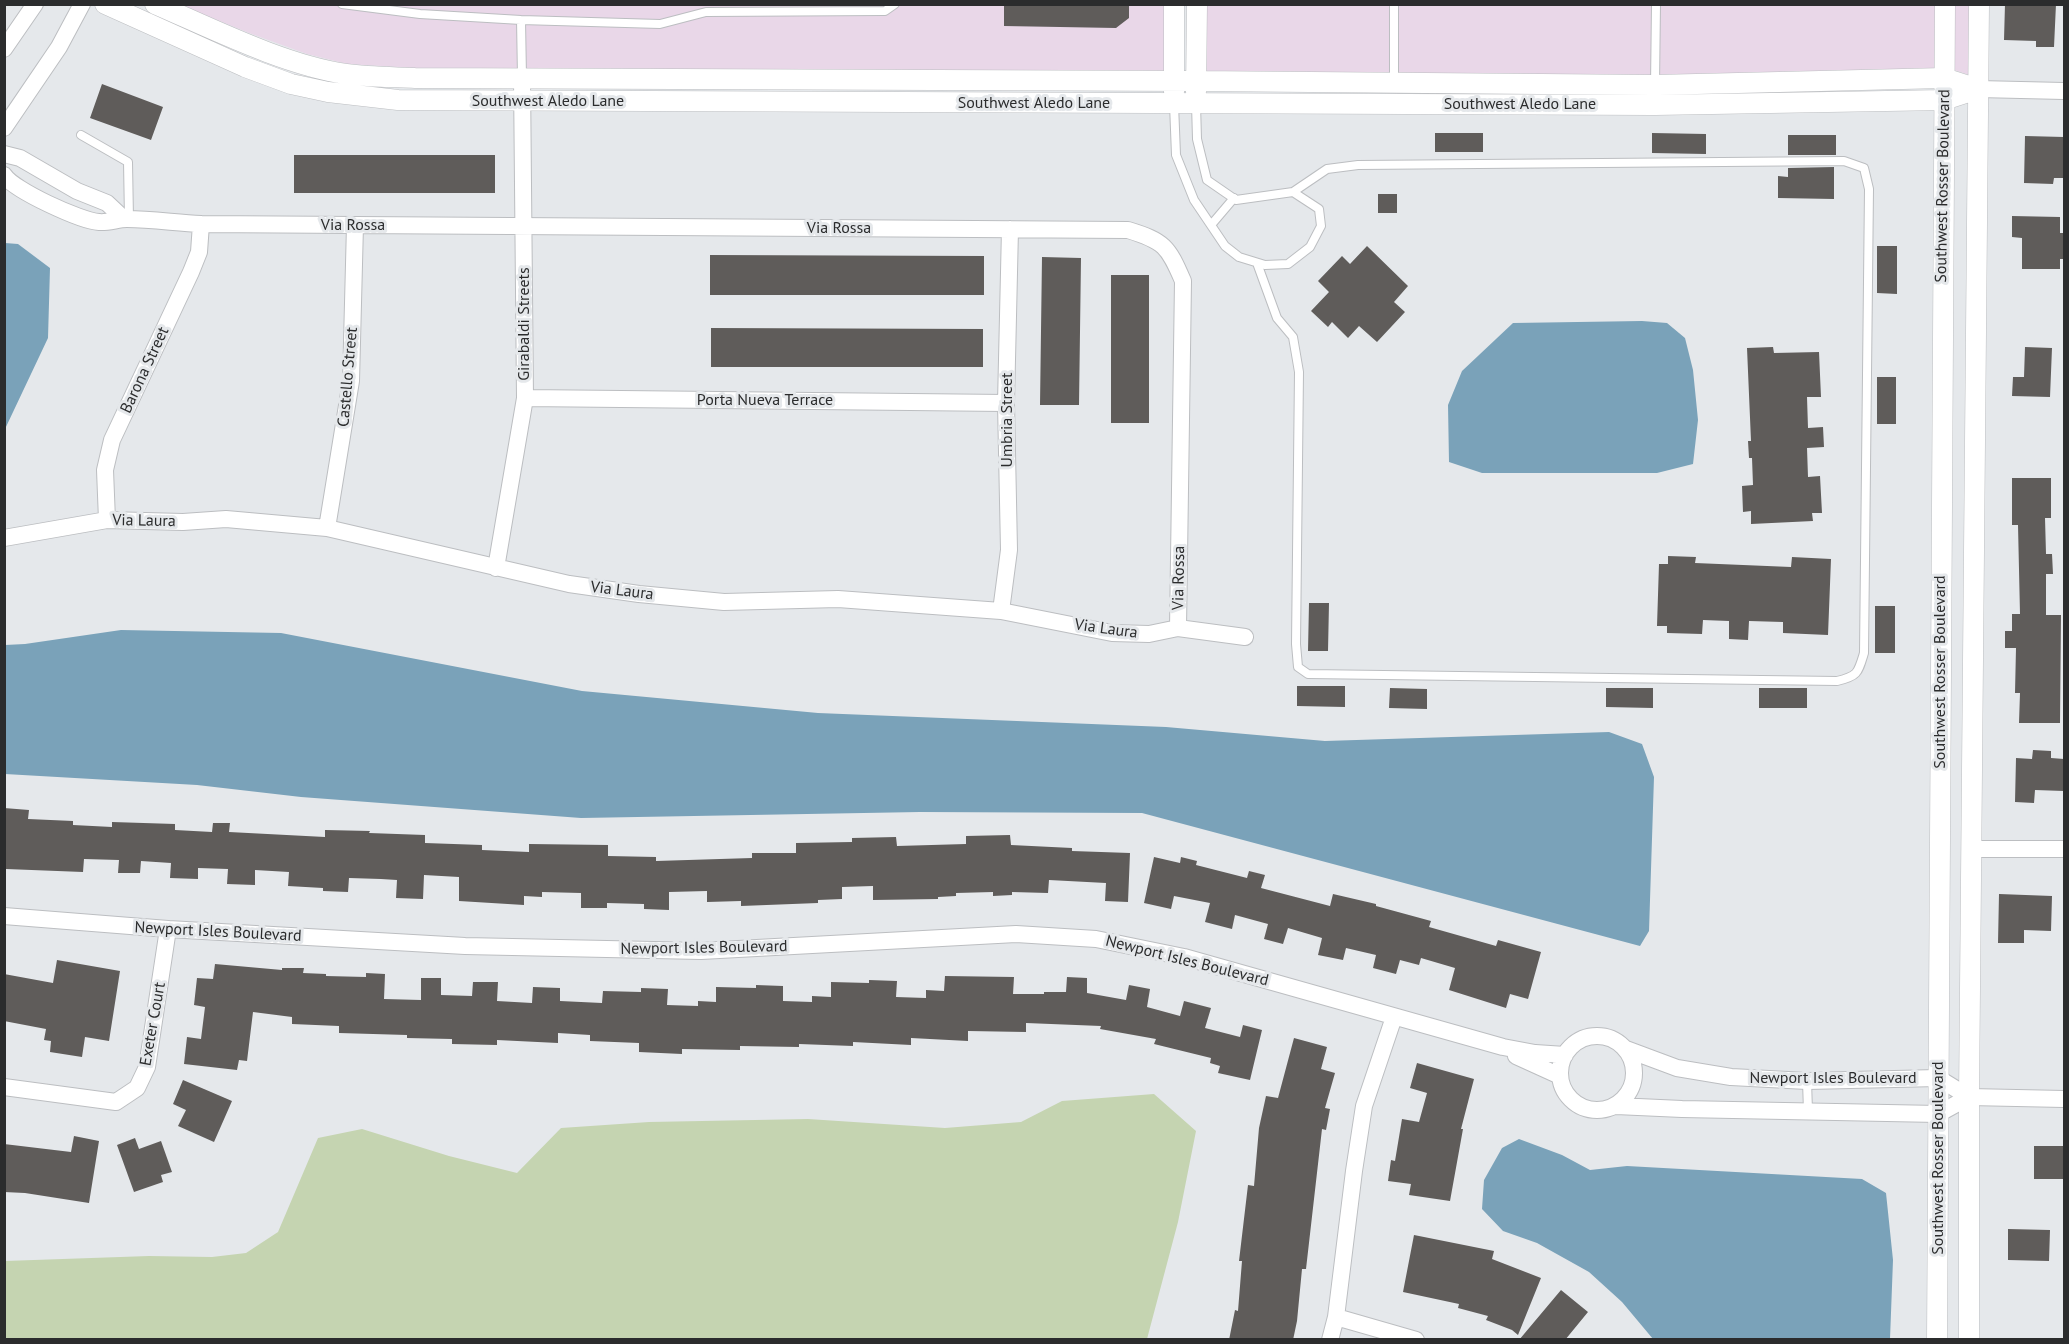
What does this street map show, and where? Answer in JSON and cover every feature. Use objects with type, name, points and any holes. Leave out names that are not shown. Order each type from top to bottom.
[{"type":"street","points":[[4,49],[35,4]]},
{"type":"street","points":[[4,128],[59,47],[82,4]]},
{"type":"street","name":"Southwest Aledo Lane","points":[[105,4],[244,67],[291,84],[328,92],[398,100],[1394,104],[1655,95],[1944,78],[1978,89],[2064,91]]},
{"type":"street","name":"Southwest Aledo Lane","points":[[155,4],[304,64],[346,74],[415,78],[1394,83],[1655,95],[1944,100],[1978,89]]},
{"type":"street","points":[[1174,4],[1174,104]]},
{"type":"street","points":[[1196,104],[1197,4]]},
{"type":"street","name":"Southwest Rosser Boulevard","points":[[1937,1340],[1945,4]]},
{"type":"street","name":"Southwest Rosser Boulevard","points":[[1969,1340],[1979,4]]},
{"type":"street","name":"Girabaldi Streets","points":[[496,568],[525,398],[522,78]]},
{"type":"street","points":[[4,154],[20,158],[77,191],[107,203],[127,219]]},
{"type":"street","name":"Via Rossa","points":[[4,175],[7,180],[24,191],[75,216],[100,223],[127,219],[201,224],[1128,230],[1152,237],[1171,254],[1183,281],[1178,627]]},
{"type":"street","name":"Barona Street","points":[[107,520],[105,470],[112,440],[191,272],[199,252],[201,224]]},
{"type":"street","name":"Castello Street","points":[[327,528],[351,381],[355,225]]},
{"type":"street","name":"Umbria Street","points":[[1001,611],[1009,550],[1006,402],[1010,229]]},
{"type":"street","name":"Porta Nueva Terrace","points":[[525,398],[1006,402]]},
{"type":"street","name":"Via Laura","points":[[4,538],[107,520],[183,522],[226,519],[327,528],[569,584],[639,594],[724,602],[838,599],[1001,611],[1112,633],[1149,634],[1178,627],[1245,637]]},
{"type":"street","points":[[1973,849],[2064,849]]},
{"type":"street","name":"Newport Isles Boulevard","points":[[4,916],[168,929],[465,946],[701,951],[1016,934],[1096,939],[1184,957],[1503,1047],[1535,1053],[1565,1054]]},
{"type":"street","name":"Exeter Court","points":[[4,1088],[116,1102],[137,1088],[147,1067],[168,929]]},
{"type":"street","points":[[1330,1340],[1336,1317],[1364,1106],[1394,1017]]},
{"type":"street","points":[[1597,1036],[1616,1041],[1626,1049],[1633,1060],[1634,1080],[1626,1098],[1616,1106],[1604,1110],[1591,1110],[1578,1106],[1570,1099],[1563,1088],[1560,1076],[1561,1063],[1573,1045],[1584,1038],[1597,1036]]},
{"type":"street","name":"Newport Isles Boulevard","points":[[1503,1047],[1513,1055],[1560,1076]]},
{"type":"street","name":"Newport Isles Boulevard","points":[[1626,1049],[1677,1068],[1731,1077],[1807,1081],[1938,1078],[1970,1097]]},
{"type":"street","points":[[1970,1097],[2064,1099]]},
{"type":"street","name":"Newport Isles Boulevard","points":[[1616,1106],[1938,1114],[1970,1097]]},
{"type":"street","points":[[1336,1317],[1416,1340]]},
{"type":"lane","points":[[342,4],[420,14],[660,24],[706,12],[885,11],[895,4]]},
{"type":"lane","points":[[1394,4],[1394,104]]},
{"type":"lane","points":[[1655,95],[1656,4]]},
{"type":"lane","points":[[521,20],[522,78]]},
{"type":"lane","points":[[1174,104],[1176,154],[1194,200],[1226,246],[1239,257],[1265,265],[1288,264],[1310,247],[1321,226],[1319,209],[1293,192]]},
{"type":"lane","points":[[1196,104],[1197,139],[1207,180],[1236,201],[1293,192],[1326,169],[1358,165],[1844,161],[1864,168],[1869,200],[1864,652],[1859,670],[1853,677],[1837,681],[1308,674],[1298,667],[1296,644],[1299,372],[1293,337],[1277,318],[1257,263]]},
{"type":"lane","points":[[81,135],[128,162],[127,219]]},
{"type":"lane","points":[[1211,225],[1234,198]]},
{"type":"lane","points":[[1807,1081],[1808,1111]]},
{"type":"shaded area","points":[[180,5],[1165,5],[1165,71],[415,68],[347,64],[307,54]]},
{"type":"shaded area","points":[[1206,5],[1936,5],[1935,68],[1655,75],[1205,71]]},
{"type":"shaded area","points":[[1954,5],[1969,5],[1969,75],[1954,70]]},
{"type":"green space","points":[[1154,1094],[1196,1131],[1178,1222],[1147,1339],[5,1339],[5,1261],[149,1256],[212,1257],[246,1253],[278,1232],[318,1138],[362,1129],[449,1156],[517,1173],[561,1128],[649,1122],[808,1119],[945,1128],[1021,1122],[1062,1101]]},
{"type":"water","points":[[5,243],[18,244],[50,268],[48,338],[5,429]]},
{"type":"water","points":[[1642,321],[1667,323],[1685,338],[1693,370],[1698,420],[1693,464],[1657,473],[1482,473],[1449,462],[1448,405],[1462,371],[1513,323]]},
{"type":"water","points":[[121,630],[281,633],[582,691],[818,713],[1166,727],[1325,741],[1609,732],[1642,744],[1654,777],[1649,931],[1640,946],[1142,813],[920,812],[581,818],[301,797],[197,785],[5,774],[5,645]]},
{"type":"water","points":[[1519,1139],[1562,1155],[1590,1170],[1627,1166],[1862,1179],[1886,1193],[1893,1260],[1890,1339],[1653,1339],[1622,1302],[1589,1272],[1537,1243],[1503,1231],[1482,1209],[1484,1180],[1502,1148]]},
{"type":"building","points":[[1004,4],[1129,4],[1129,18],[1116,28],[1004,26]]},
{"type":"building","points":[[2005,4],[2056,4],[2054,47],[2036,47],[2036,41],[2004,40]]},
{"type":"building","points":[[102,84],[163,107],[151,140],[90,118]]},
{"type":"building","points":[[1435,133],[1483,133],[1483,152],[1435,152]]},
{"type":"building","points":[[1652,133],[1706,134],[1706,154],[1652,153]]},
{"type":"building","points":[[1788,135],[1836,135],[1836,155],[1788,155]]},
{"type":"building","points":[[2025,136],[2064,137],[2064,178],[2054,178],[2053,184],[2024,183]]},
{"type":"building","points":[[294,155],[495,155],[495,193],[294,193]]},
{"type":"building","points":[[1834,167],[1834,199],[1778,198],[1778,176],[1788,177],[1788,168]]},
{"type":"building","points":[[1378,194],[1397,194],[1397,213],[1378,213]]},
{"type":"building","points":[[2012,216],[2060,217],[2060,233],[2064,233],[2064,259],[2060,259],[2060,269],[2022,269],[2022,238],[2012,237]]},
{"type":"building","points":[[1367,246],[1408,286],[1394,302],[1405,312],[1377,342],[1359,326],[1348,338],[1332,322],[1328,327],[1311,311],[1329,292],[1318,281],[1342,256],[1350,264]]},
{"type":"building","points":[[1877,246],[1897,246],[1897,294],[1877,293]]},
{"type":"building","points":[[710,255],[984,256],[984,295],[710,295]]},
{"type":"building","points":[[1042,257],[1081,258],[1079,405],[1040,405]]},
{"type":"building","points":[[1111,275],[1149,275],[1149,423],[1111,423]]},
{"type":"building","points":[[711,328],[983,329],[983,367],[711,367]]},
{"type":"building","points":[[1773,347],[1774,353],[1819,352],[1821,397],[1807,397],[1808,428],[1823,427],[1824,447],[1807,448],[1808,477],[1820,476],[1822,513],[1812,513],[1813,521],[1751,524],[1751,511],[1743,512],[1742,486],[1753,485],[1752,458],[1749,458],[1748,441],[1751,441],[1747,348]]},
{"type":"building","points":[[2025,347],[2052,348],[2050,397],[2012,396],[2013,377],[2024,377]]},
{"type":"building","points":[[1877,377],[1896,377],[1896,424],[1877,424]]},
{"type":"building","points":[[2012,478],[2051,478],[2051,518],[2045,518],[2046,554],[2052,554],[2053,574],[2046,574],[2046,615],[2061,615],[2060,723],[2019,723],[2020,693],[2015,693],[2016,648],[2005,648],[2005,631],[2012,631],[2012,614],[2020,614],[2018,525],[2012,525]]},
{"type":"building","points":[[1668,556],[1696,557],[1695,563],[1791,567],[1792,557],[1831,559],[1828,635],[1783,633],[1783,622],[1749,621],[1748,640],[1729,639],[1729,621],[1703,620],[1702,634],[1667,633],[1667,626],[1657,626],[1659,564],[1668,564]]},
{"type":"building","points":[[1309,603],[1329,603],[1328,651],[1308,651]]},
{"type":"building","points":[[1875,606],[1895,606],[1895,653],[1875,653]]},
{"type":"building","points":[[1297,686],[1345,686],[1345,707],[1297,706]]},
{"type":"building","points":[[1390,688],[1427,689],[1427,709],[1389,708]]},
{"type":"building","points":[[1606,688],[1653,688],[1653,708],[1606,707]]},
{"type":"building","points":[[1759,688],[1807,688],[1807,708],[1759,708]]},
{"type":"building","points":[[2033,750],[2051,751],[2051,758],[2064,759],[2064,791],[2035,790],[2034,803],[2015,802],[2016,758],[2032,759]]},
{"type":"building","points":[[4,808],[29,810],[28,819],[73,821],[73,825],[112,827],[112,822],[175,824],[175,830],[212,832],[213,823],[230,823],[229,832],[325,837],[325,830],[370,831],[369,833],[425,835],[425,843],[482,845],[482,850],[529,852],[529,844],[608,845],[608,856],[656,857],[656,861],[752,858],[752,853],[796,853],[796,843],[852,842],[852,838],[896,837],[897,846],[966,844],[966,836],[1010,835],[1011,845],[1072,848],[1072,851],[1130,853],[1128,902],[1105,901],[1106,883],[1049,880],[1048,893],[1012,892],[1012,895],[993,896],[993,892],[956,893],[956,896],[938,897],[938,899],[873,900],[873,886],[842,887],[842,899],[818,900],[818,903],[741,906],[741,901],[707,902],[707,891],[669,892],[669,910],[644,909],[644,904],[607,903],[607,908],[581,908],[581,893],[542,892],[542,897],[524,896],[524,905],[459,901],[459,877],[424,875],[423,899],[396,898],[397,880],[349,878],[348,892],[323,891],[323,888],[288,886],[289,872],[255,870],[255,885],[227,884],[228,869],[198,868],[198,879],[170,878],[171,863],[141,861],[140,873],[118,873],[119,860],[84,859],[83,872],[6,869]]},
{"type":"building","points":[[1154,857],[1180,863],[1181,857],[1197,861],[1196,865],[1247,878],[1249,871],[1265,875],[1261,888],[1330,906],[1333,894],[1431,921],[1429,927],[1496,946],[1498,940],[1541,952],[1528,999],[1510,994],[1506,1008],[1449,990],[1455,968],[1421,958],[1419,965],[1400,960],[1396,974],[1373,968],[1376,955],[1346,948],[1343,960],[1318,955],[1322,938],[1288,928],[1283,944],[1264,939],[1268,924],[1235,915],[1232,929],[1205,922],[1210,903],[1174,896],[1171,909],[1144,903]]},
{"type":"building","points":[[1999,894],[2052,896],[2051,931],[2024,930],[2024,943],[1998,943]]},
{"type":"building","points":[[57,960],[120,971],[109,1041],[85,1037],[82,1057],[50,1052],[51,1041],[44,1040],[46,1029],[4,1021],[4,974],[53,983]]},
{"type":"building","points":[[215,964],[282,970],[282,968],[304,968],[303,973],[326,974],[326,976],[366,977],[366,973],[385,974],[384,999],[421,1000],[421,978],[441,978],[441,995],[472,996],[473,982],[498,982],[497,1001],[532,1003],[533,987],[560,988],[560,1001],[602,1003],[603,991],[641,992],[641,988],[668,989],[667,1005],[698,1006],[698,1001],[716,1002],[716,987],[783,986],[783,1001],[812,1002],[812,996],[831,997],[831,982],[897,981],[896,997],[926,998],[926,990],[944,991],[945,976],[1014,977],[1013,994],[1066,992],[1067,977],[1087,978],[1087,993],[1126,1000],[1129,985],[1150,989],[1147,1007],[1180,1016],[1184,1001],[1211,1008],[1205,1028],[1240,1037],[1243,1025],[1262,1030],[1250,1080],[1218,1073],[1220,1066],[1210,1063],[1211,1058],[1154,1044],[1156,1039],[1100,1029],[1101,1026],[1026,1023],[1026,1032],[968,1031],[968,1041],[911,1038],[911,1045],[853,1042],[853,1046],[799,1044],[799,1047],[740,1046],[740,1050],[682,1049],[682,1054],[639,1052],[639,1043],[590,1041],[590,1035],[558,1033],[558,1043],[497,1040],[497,1045],[452,1044],[452,1039],[407,1038],[407,1035],[339,1033],[339,1026],[292,1024],[292,1017],[253,1012],[247,1061],[239,1060],[237,1070],[184,1064],[187,1037],[201,1039],[205,1007],[194,1005],[197,978],[213,979]]},
{"type":"building","points":[[1294,1038],[1327,1047],[1321,1069],[1335,1073],[1325,1108],[1330,1109],[1326,1130],[1322,1129],[1306,1269],[1302,1269],[1293,1340],[1229,1340],[1235,1310],[1238,1311],[1242,1261],[1239,1261],[1248,1185],[1254,1186],[1259,1128],[1266,1096],[1278,1098]]},
{"type":"building","points":[[1417,1063],[1474,1079],[1461,1129],[1463,1129],[1450,1201],[1409,1195],[1411,1184],[1388,1181],[1391,1160],[1395,1161],[1402,1119],[1419,1122],[1427,1093],[1410,1088]]},
{"type":"building","points":[[183,1080],[232,1101],[214,1142],[178,1126],[186,1110],[173,1104]]},
{"type":"building","points":[[74,1136],[99,1141],[89,1203],[4,1192],[4,1144],[71,1152]]},
{"type":"building","points":[[135,1138],[139,1149],[161,1141],[172,1172],[161,1175],[163,1182],[134,1192],[117,1145]]},
{"type":"building","points":[[2034,1146],[2064,1146],[2064,1179],[2034,1179]]},
{"type":"building","points":[[2008,1229],[2050,1230],[2049,1261],[2008,1260]]},
{"type":"building","points":[[1414,1235],[1494,1251],[1492,1259],[1541,1278],[1518,1335],[1512,1330],[1486,1320],[1488,1316],[1458,1308],[1459,1304],[1403,1292]]},
{"type":"building","points":[[1561,1290],[1588,1312],[1565,1340],[1519,1340]]}]
